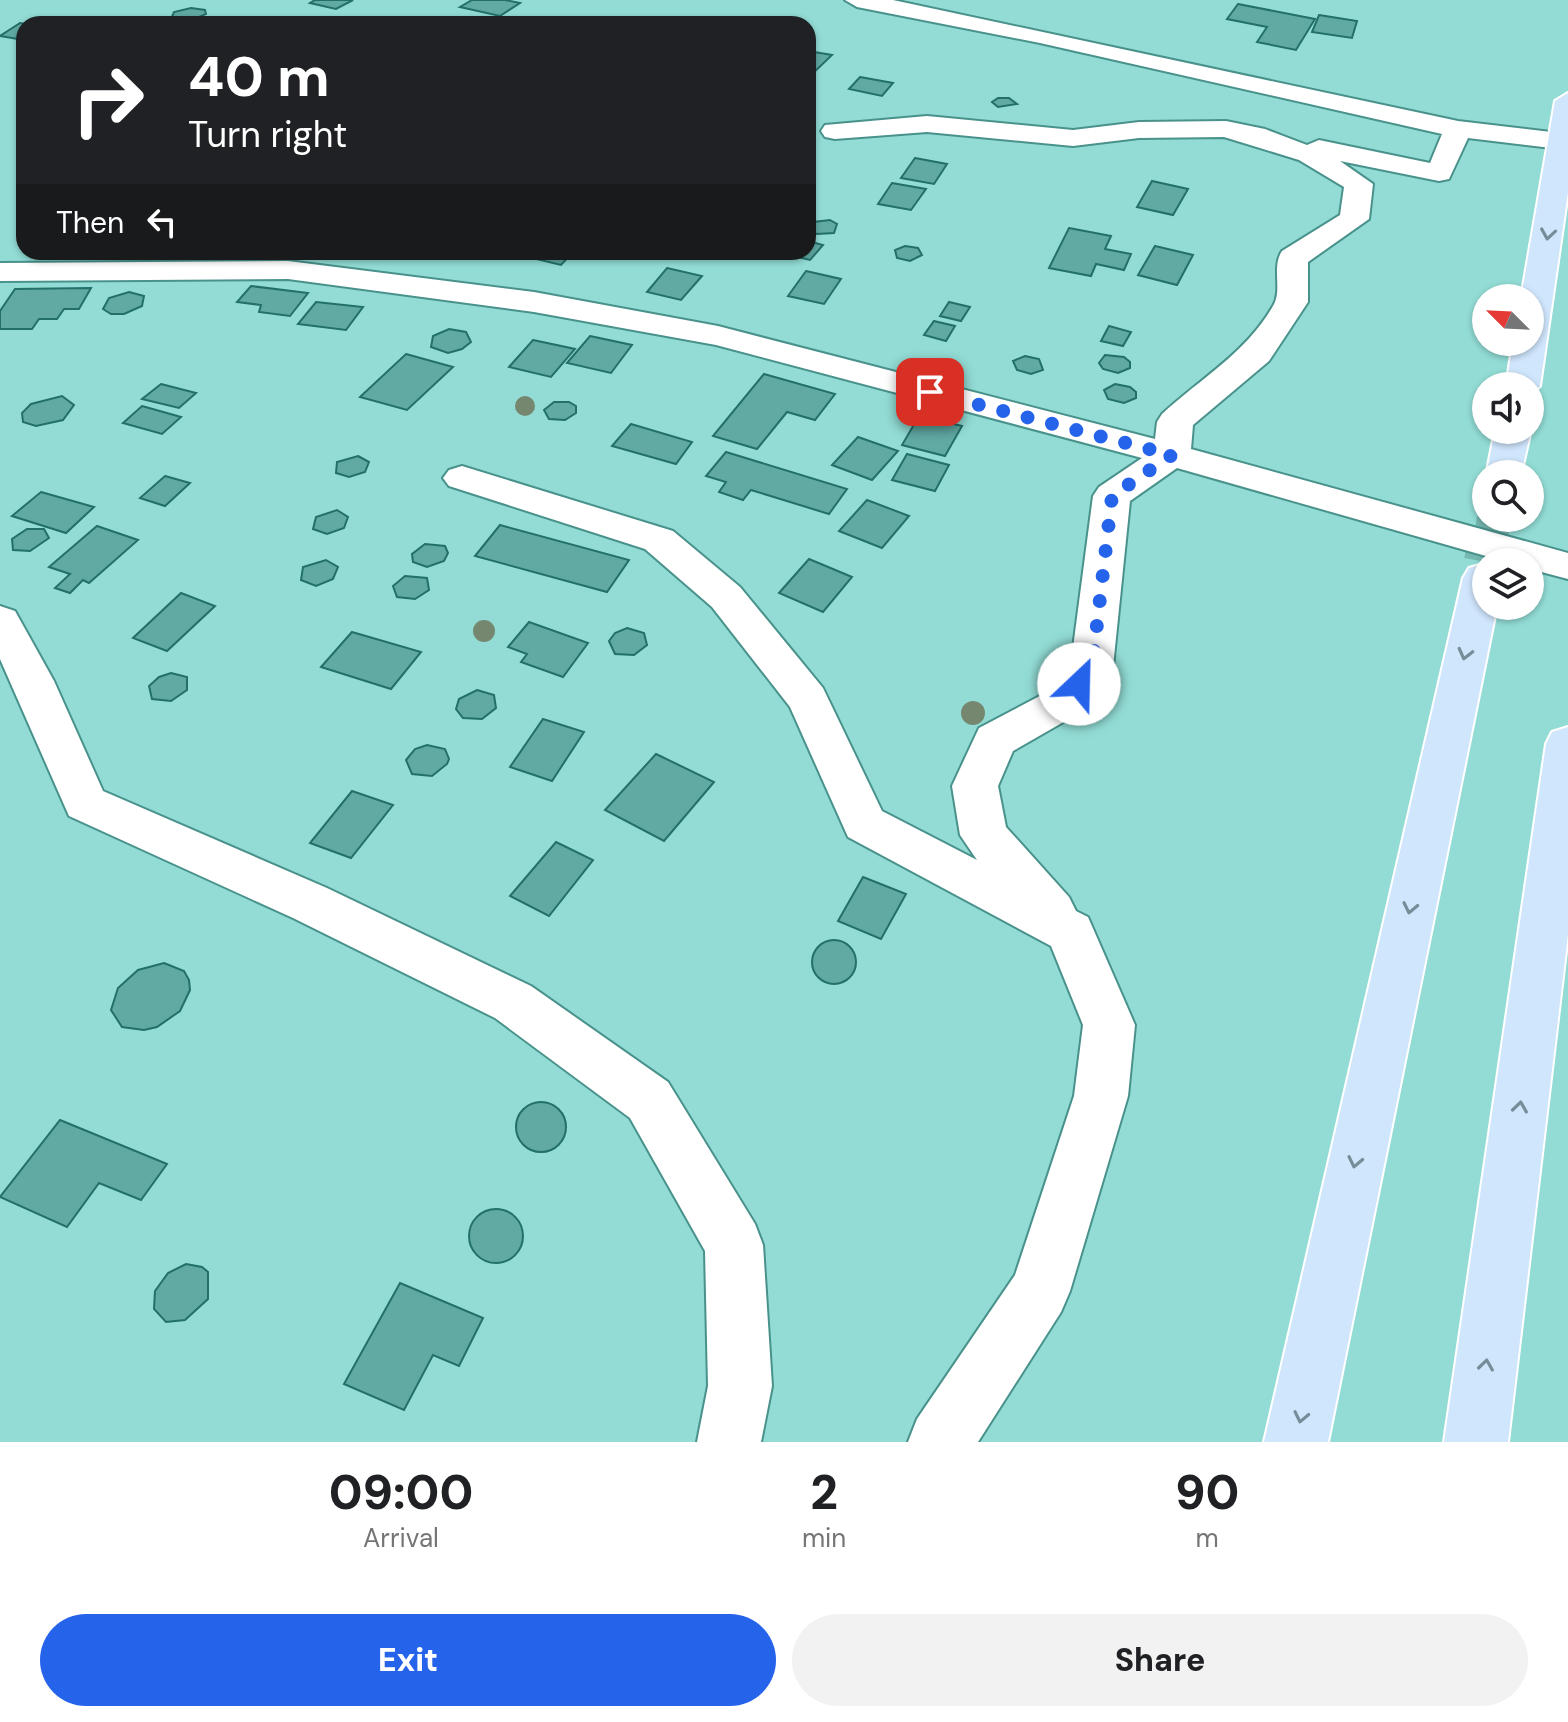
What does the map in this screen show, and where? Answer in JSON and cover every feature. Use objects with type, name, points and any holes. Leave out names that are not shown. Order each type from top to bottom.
[{"type":"main road","points":[[1525,372],[1565,142],[1568,101]]},
{"type":"main road","points":[[1296,1442],[1474,620]]},
{"type":"main road","points":[[1476,1442],[1568,744]]},
{"type":"street","points":[[869,2],[1040,36],[1458,129],[1565,142]]},
{"type":"street","points":[[835,131],[927,124],[1073,138],[1139,130],[1226,129],[1439,173],[1458,129]]},
{"type":"street","points":[[1172,455],[1175,422],[1201,397],[1257,354],[1292,302],[1293,258],[1354,219],[1359,184],[1309,154],[1226,129]]},
{"type":"street","points":[[0,272],[78,262],[288,270],[534,302],[718,336],[1172,455],[1568,566]]},
{"type":"street","points":[[940,1442],[1040,1291],[1101,1096],[1109,1025],[1070,932],[984,835],[975,786],[995,740],[1066,701],[1092,667],[1112,496],[1172,455]]},
{"type":"street","points":[[462,478],[659,540],[726,597],[808,699],[865,824],[1070,932]]},
{"type":"street","points":[[0,621],[33,681],[85,803],[310,903],[513,1002],[649,1100],[734,1245],[740,1386],[729,1442]]},
{"type":"building","points":[[315,0],[353,0],[336,9],[310,3]]},
{"type":"building","points":[[472,0],[520,3],[500,16],[460,7]]},
{"type":"building","points":[[1238,4],[1315,19],[1296,50],[1257,42],[1267,27],[1227,19]]},
{"type":"building","points":[[191,8],[205,10],[206,14],[172,16],[174,12]]},
{"type":"building","points":[[1319,15],[1357,21],[1352,38],[1312,32]]},
{"type":"building","points":[[16,26],[16,39],[0,36]]},
{"type":"building","points":[[816,52],[832,55],[816,70]]},
{"type":"building","points":[[860,77],[893,83],[882,96],[849,89]]},
{"type":"building","points":[[998,98],[1009,98],[1017,104],[998,107],[992,102]]},
{"type":"building","points":[[915,158],[947,164],[934,184],[901,178]]},
{"type":"building","points":[[1152,181],[1188,189],[1173,215],[1137,207]]},
{"type":"building","points":[[892,183],[926,189],[911,210],[878,204]]},
{"type":"building","points":[[830,220],[837,224],[834,233],[816,234],[816,222]]},
{"type":"building","points":[[1069,228],[1111,236],[1105,249],[1131,254],[1124,270],[1096,264],[1091,276],[1049,268]]},
{"type":"building","points":[[905,246],[918,248],[922,255],[910,261],[897,258],[895,250]]},
{"type":"building","points":[[1155,246],[1193,255],[1177,285],[1138,275]]},
{"type":"building","points":[[540,260],[566,260],[561,265]]},
{"type":"building","points":[[667,268],[702,276],[681,300],[647,292]]},
{"type":"building","points":[[806,271],[841,279],[824,304],[788,296]]},
{"type":"building","points":[[251,286],[308,293],[290,316],[259,312],[261,305],[237,302]]},
{"type":"building","points":[[91,288],[79,309],[64,309],[57,319],[39,319],[32,329],[0,329],[0,311],[15,289]]},
{"type":"building","points":[[129,292],[144,296],[142,306],[124,314],[111,314],[103,309],[109,298]]},
{"type":"building","points":[[316,302],[363,307],[346,330],[298,324]]},
{"type":"building","points":[[949,302],[970,307],[961,321],[940,316]]},
{"type":"building","points":[[934,321],[955,326],[946,341],[924,335]]},
{"type":"building","points":[[1109,326],[1131,332],[1123,346],[1101,341]]},
{"type":"building","points":[[449,329],[466,332],[471,342],[462,349],[448,353],[431,347],[433,336]]},
{"type":"building","points":[[590,336],[632,345],[611,373],[567,363]]},
{"type":"building","points":[[533,340],[575,349],[551,377],[509,367]]},
{"type":"building","points":[[406,354],[453,367],[407,410],[360,397]]},
{"type":"building","points":[[1105,355],[1124,357],[1130,362],[1130,368],[1118,373],[1103,369],[1099,363]]},
{"type":"building","points":[[1025,356],[1039,359],[1043,370],[1031,374],[1017,370],[1013,361]]},
{"type":"building","points":[[764,374],[835,394],[815,420],[787,412],[757,449],[713,436]]},
{"type":"building","points":[[161,384],[196,393],[179,408],[142,399]]},
{"type":"building","points":[[1115,384],[1130,387],[1136,392],[1136,398],[1124,403],[1108,399],[1104,390]]},
{"type":"building","points":[[62,396],[74,405],[63,420],[36,426],[23,422],[22,413],[31,404]]},
{"type":"building","points":[[554,402],[569,402],[576,406],[576,413],[565,420],[549,419],[544,410]]},
{"type":"building","points":[[142,406],[181,417],[162,434],[123,423]]},
{"type":"building","points":[[919,416],[962,426],[945,456],[902,445]]},
{"type":"building","points":[[631,424],[692,442],[676,464],[612,446]]},
{"type":"building","points":[[858,437],[898,451],[872,480],[832,465]]},
{"type":"building","points":[[726,452],[847,489],[829,514],[751,490],[743,500],[719,492],[726,482],[706,476]]},
{"type":"building","points":[[907,454],[949,465],[935,491],[892,480]]},
{"type":"building","points":[[358,456],[369,462],[365,472],[349,477],[336,473],[337,462]]},
{"type":"building","points":[[165,476],[190,483],[165,506],[140,498]]},
{"type":"building","points":[[41,492],[94,507],[66,533],[12,516]]},
{"type":"building","points":[[867,500],[909,516],[882,548],[839,531]]},
{"type":"building","points":[[337,510],[348,517],[344,528],[327,534],[313,529],[316,517]]},
{"type":"building","points":[[500,525],[629,560],[607,592],[475,556]]},
{"type":"building","points":[[97,526],[138,540],[89,583],[83,580],[70,593],[55,588],[70,574],[49,567]]},
{"type":"building","points":[[27,529],[44,529],[49,538],[30,551],[13,550],[12,539]]},
{"type":"building","points":[[425,544],[445,546],[448,553],[444,561],[427,567],[413,562],[412,554]]},
{"type":"building","points":[[809,559],[852,577],[823,612],[779,593]]},
{"type":"building","points":[[326,560],[338,567],[333,579],[316,586],[301,580],[303,567]]},
{"type":"building","points":[[405,576],[427,578],[429,590],[415,599],[397,597],[393,586]]},
{"type":"building","points":[[181,593],[215,606],[167,651],[133,638]]},
{"type":"building","points":[[529,622],[588,643],[563,677],[521,662],[527,654],[508,647]]},
{"type":"building","points":[[627,628],[644,633],[647,645],[634,655],[615,654],[609,641],[615,633]]},
{"type":"building","points":[[352,632],[421,652],[391,689],[321,667]]},
{"type":"building","points":[[171,673],[187,677],[187,690],[171,701],[152,699],[149,686],[159,677]]},
{"type":"building","points":[[477,690],[494,695],[496,708],[482,719],[463,718],[456,709],[459,699]]},
{"type":"building","points":[[543,719],[584,732],[552,781],[510,767]]},
{"type":"building","points":[[427,745],[445,749],[449,759],[447,764],[432,776],[412,774],[406,760],[415,749]]},
{"type":"building","points":[[656,754],[714,782],[664,841],[605,810]]},
{"type":"building","points":[[352,791],[393,805],[351,858],[310,843]]},
{"type":"building","points":[[556,842],[593,860],[549,916],[510,896]]},
{"type":"building","points":[[863,877],[906,894],[881,939],[838,921]]},
{"type":"building","points":[[834,940],[850,946],[856,962],[850,978],[834,984],[818,978],[812,962],[818,946]]},
{"type":"building","points":[[164,963],[184,971],[189,980],[190,990],[180,1011],[157,1027],[144,1030],[122,1027],[111,1010],[118,988],[138,970]]},
{"type":"building","points":[[541,1102],[559,1109],[566,1127],[559,1145],[541,1152],[523,1145],[516,1127],[523,1109]]},
{"type":"building","points":[[60,1120],[167,1164],[141,1200],[99,1183],[67,1227],[0,1197]]},
{"type":"building","points":[[496,1209],[515,1217],[523,1236],[515,1255],[496,1263],[477,1255],[469,1236],[477,1217]]},
{"type":"building","points":[[186,1264],[202,1267],[208,1272],[208,1299],[185,1320],[166,1322],[154,1309],[155,1291],[168,1273]]},
{"type":"building","points":[[400,1283],[483,1318],[459,1366],[433,1355],[404,1410],[344,1384]]},
{"type":"tunnel","points":[[1490,542],[1492,532]]},
{"type":"tunnel","points":[[1489,548],[1490,540]]},
{"type":"route","points":[[930,392],[1172,455],[1112,496],[1107,560],[1092,667],[1079,684]]}]
